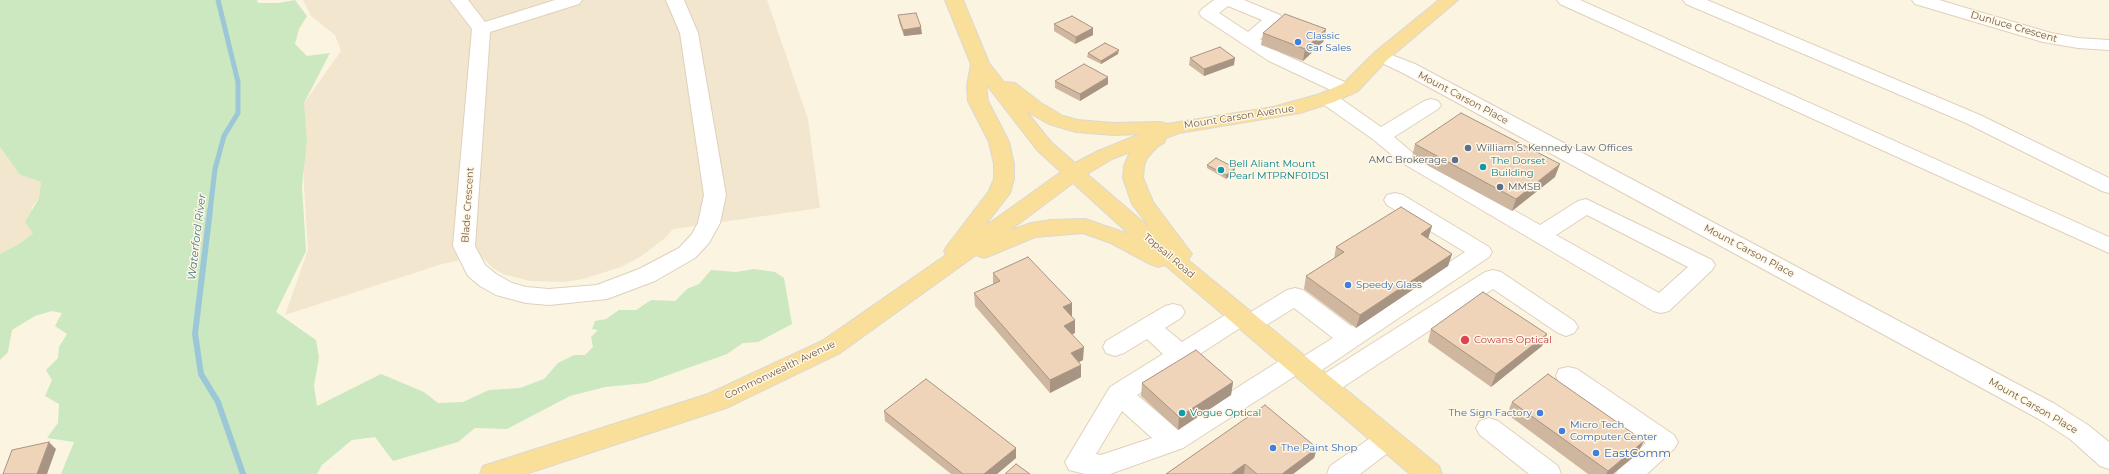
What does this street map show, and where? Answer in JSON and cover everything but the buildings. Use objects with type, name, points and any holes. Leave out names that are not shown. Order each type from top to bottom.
[{"type":"main road","name":"Topsail Road","points":[[954,0],[980,64],[1033,133],[1073,172],[1202,284],[1429,474]]},
{"type":"main road","name":"Mount Carson Avenue","points":[[1073,172],[1105,155],[1175,128],[1272,113],[1300,107],[1327,98],[1351,87],[1381,56],[1449,0]]},
{"type":"main road","points":[[940,271],[999,193],[1004,180],[1004,164],[999,142],[978,101],[976,86],[980,64],[1034,107],[1056,120],[1076,126],[1113,129],[1175,128]]},
{"type":"main road","points":[[1175,128],[1150,144],[1138,156],[1134,166],[1133,178],[1143,204],[1202,284]]},
{"type":"main road","name":"Commonwealth Avenue","points":[[493,474],[717,401],[830,347],[940,271],[1073,172]]},
{"type":"main road","points":[[940,271],[1014,236],[1031,230],[1051,227],[1085,226],[1119,238],[1202,284]]},
{"type":"street","points":[[459,0],[481,29],[572,0]]},
{"type":"street","name":"Blade Crescent","points":[[481,29],[464,246],[476,270],[488,280],[504,289],[526,295],[549,297],[599,293],[647,275],[687,253],[701,238],[710,223],[715,195],[689,33],[675,0]]},
{"type":"street","points":[[1225,0],[1208,13],[1275,57],[1344,90]]},
{"type":"street","points":[[1230,0],[1274,19],[1249,40]]},
{"type":"street","points":[[1566,0],[2109,246]]},
{"type":"street","points":[[1692,0],[1973,119],[2109,186]]},
{"type":"street","name":"Dunluce Crescent","points":[[1921,0],[2049,38],[2078,43],[2109,45]]},
{"type":"street","name":"Mount Carson Place","points":[[1381,56],[1415,72],[2046,411],[2079,432],[2109,458]]},
{"type":"street","points":[[1327,98],[1381,136],[1406,157],[1540,235],[1661,305],[1704,265],[1586,206],[1540,235]]},
{"type":"street","points":[[1381,136],[1431,106]]},
{"type":"street","points":[[1349,338],[1295,296],[1246,320],[1181,355],[1119,394],[1078,462],[1101,466],[1174,441],[1349,338],[1481,252],[1395,200]]},
{"type":"street","points":[[1325,386],[1493,278],[1566,327]]},
{"type":"street","points":[[1115,347],[1173,312]]},
{"type":"street","points":[[1148,328],[1181,355]]},
{"type":"street","points":[[1568,376],[1665,442],[1629,474]]},
{"type":"street","points":[[1119,394],[1174,441]]},
{"type":"street","points":[[1489,428],[1548,474]]},
{"type":"street","points":[[1340,474],[1388,439]]},
{"type":"shaded area","points":[[303,0],[767,0],[808,119],[820,208],[673,229],[665,238],[640,257],[621,267],[583,279],[565,282],[530,281],[503,274],[493,268],[481,256],[442,264],[285,315],[308,250],[304,186],[304,103],[341,51],[335,35],[311,16]]},
{"type":"shaded area","points":[[0,147],[20,175],[41,182],[39,198],[32,207],[33,233],[19,244],[0,254]]},
{"type":"green space","points":[[0,0],[257,0],[258,3],[278,3],[295,0],[307,16],[299,29],[295,44],[307,56],[330,53],[304,103],[307,141],[302,186],[306,251],[276,312],[316,340],[319,357],[314,386],[317,406],[381,374],[424,392],[438,403],[463,402],[489,390],[520,388],[544,379],[558,363],[574,355],[585,355],[593,347],[591,337],[598,330],[592,329],[595,321],[606,319],[619,310],[636,310],[651,300],[675,301],[687,289],[699,284],[711,270],[736,272],[754,269],[775,272],[784,278],[792,324],[758,342],[743,343],[727,354],[646,383],[605,387],[570,396],[507,429],[475,428],[458,442],[393,461],[375,437],[352,440],[322,465],[317,474],[61,474],[74,442],[47,438],[58,423],[59,404],[45,396],[52,380],[46,370],[58,358],[59,347],[67,334],[55,326],[62,313],[52,311],[35,316],[12,330],[8,352],[0,360],[0,254],[19,244],[33,233],[25,222],[39,198],[41,182],[20,175],[0,147]]},
{"type":"waterway","name":"Waterford River","points":[[210,211],[215,169],[224,136],[238,113],[238,82],[218,0]]},
{"type":"waterway","name":"Waterford River","points":[[210,210],[195,334],[201,374],[218,402],[243,474]]},
{"type":"place","name":"Classic Car Sales","points":[[1298,42]]},
{"type":"place","name":"William S. Kennedy Law Offices","points":[[1468,148]]},
{"type":"place","name":"AMC Brokerage","points":[[1455,160]]},
{"type":"place","name":"The Dorset Building","points":[[1483,167]]},
{"type":"place","name":"Bell Aliant Mount Pearl MTPRNF01DS1","points":[[1221,170]]},
{"type":"place","name":"MMSB","points":[[1500,187]]},
{"type":"place","name":"Speedy Glass","points":[[1348,285]]},
{"type":"place","name":"Cowans Optical","points":[[1465,340]]},
{"type":"place","name":"Vogue Optical","points":[[1182,413]]},
{"type":"place","name":"The Sign Factory","points":[[1540,413]]},
{"type":"place","name":"Micro Tech Computer Center","points":[[1562,431]]},
{"type":"place","name":"The Paint Shop","points":[[1273,448]]},
{"type":"place","name":"EastComm","points":[[1596,453]]}]
